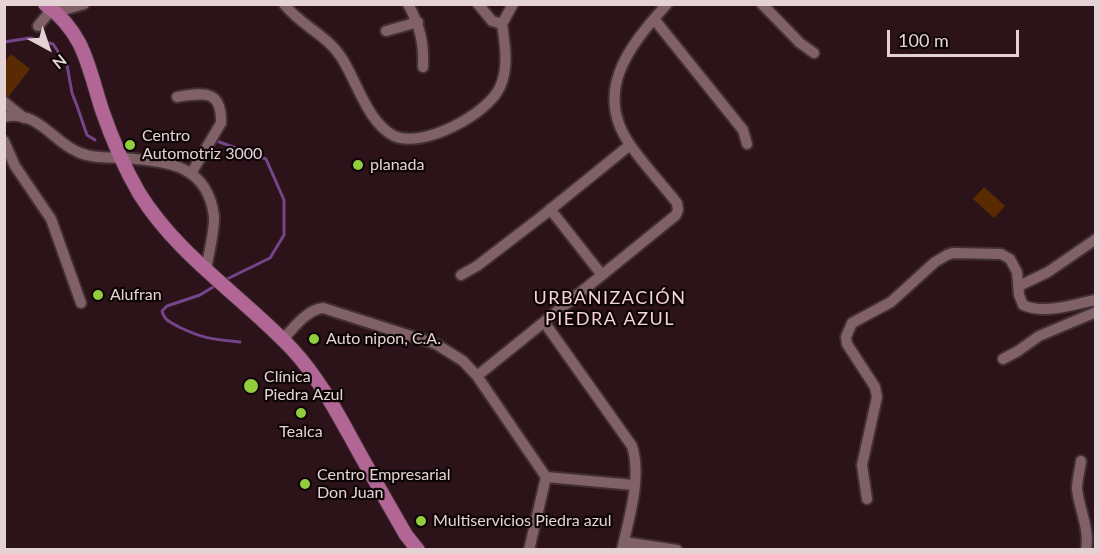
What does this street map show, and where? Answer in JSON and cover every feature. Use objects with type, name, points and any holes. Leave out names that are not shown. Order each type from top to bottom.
[{"type":"main road","points":[[49,7],[69,25],[81,46],[120,158],[161,226],[301,360],[327,394],[406,535],[417,549]]},
{"type":"main road","points":[[406,535],[409,549]]},
{"type":"street","points":[[38,26],[49,7],[67,9],[84,4]]},
{"type":"street","points":[[284,4],[341,56],[367,105],[383,128],[396,137],[414,139],[432,135],[465,121],[490,102],[500,88],[506,68],[502,24],[513,4]]},
{"type":"street","points":[[408,4],[418,22],[424,45],[423,67]]},
{"type":"street","points":[[478,4],[492,21],[502,24]]},
{"type":"street","points":[[477,376],[676,215],[677,203],[630,145],[615,114],[613,100],[615,84],[626,57],[667,4]]},
{"type":"street","points":[[762,4],[800,43],[814,53]]},
{"type":"street","points":[[654,18],[743,130],[747,144]]},
{"type":"street","points":[[386,31],[418,22]]},
{"type":"street","points":[[177,97],[202,93],[210,95],[219,104],[221,114],[221,123],[192,172]]},
{"type":"street","points":[[4,102],[25,118]]},
{"type":"street","points":[[4,117],[30,118],[76,151],[102,158],[160,161],[192,172],[208,195],[214,218],[206,271]]},
{"type":"street","points":[[4,141],[15,166],[51,219],[81,303]]},
{"type":"street","points":[[462,275],[477,266],[630,145]]},
{"type":"street","points":[[550,209],[602,275]]},
{"type":"street","points":[[1019,285],[1048,272],[1095,239]]},
{"type":"street","points":[[867,499],[862,465],[877,397],[875,387],[848,344],[846,337],[852,323],[891,302],[935,262],[947,255],[1001,254],[1010,259],[1015,265],[1019,295],[1023,305],[1031,309],[1047,309],[1095,300]]},
{"type":"street","points":[[282,340],[315,309],[331,309],[436,344],[463,361],[477,376],[546,477],[529,549]]},
{"type":"street","points":[[1003,359],[1040,336],[1095,312]]},
{"type":"street","points":[[544,322],[628,438],[636,459],[634,485],[623,546],[677,549]]},
{"type":"street","points":[[1081,461],[1077,487],[1084,519],[1086,549]]},
{"type":"street","points":[[546,477],[634,485]]},
{"type":"shaded area","points":[[11,54],[30,69],[5,101],[4,63]]},
{"type":"shaded area","points":[[984,187],[1005,206],[994,218],[973,199]]},
{"type":"waterway","points":[[4,42],[30,38],[53,44],[67,65],[72,93],[87,135],[95,140]]},
{"type":"waterway","points":[[214,140],[266,159],[284,200],[284,235],[270,258],[223,281]]},
{"type":"waterway","points":[[218,284],[200,295],[167,306],[162,311],[163,314],[170,322],[195,334],[240,342]]},
{"type":"place","name":"Centro Automotriz 3000","points":[[130,145]]},
{"type":"place","name":"planada","points":[[358,165]]},
{"type":"place","name":"Alufran","points":[[98,295]]},
{"type":"place","name":"Auto nipon, C.A.","points":[[314,339]]},
{"type":"place","name":"Clínica Piedra Azul","points":[[251,386]]},
{"type":"place","name":"Tealca","points":[[301,413]]},
{"type":"place","name":"Centro Empresarial Don Juan","points":[[305,484]]},
{"type":"place","name":"Multiservicios Piedra azul","points":[[421,521]]},
{"type":"district","name":"URBANIZACIÓN PIEDRA AZUL","points":[[610,308]]}]
